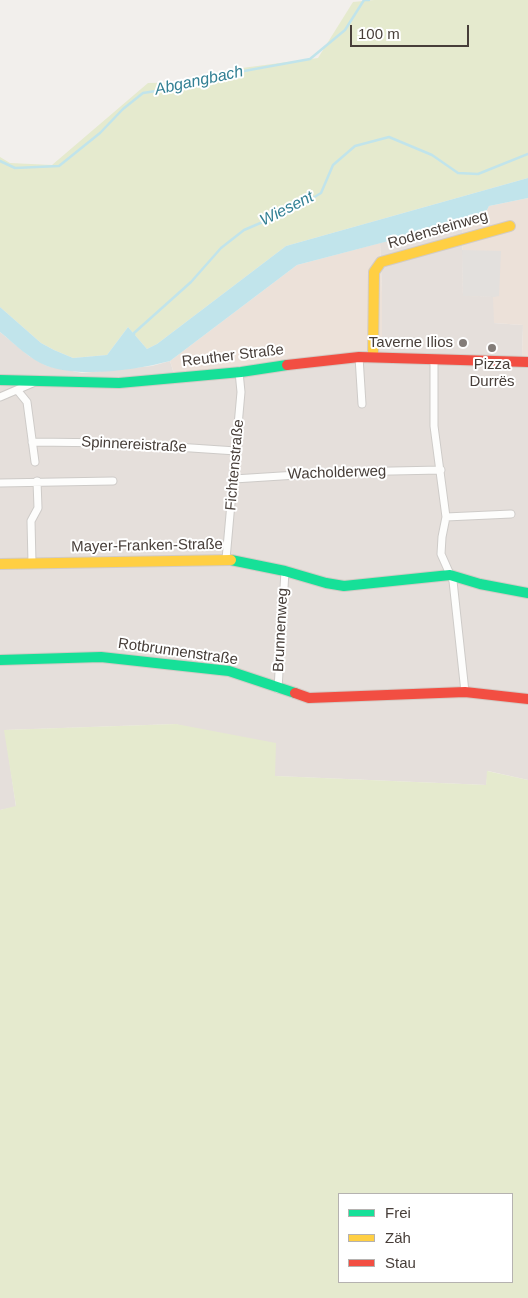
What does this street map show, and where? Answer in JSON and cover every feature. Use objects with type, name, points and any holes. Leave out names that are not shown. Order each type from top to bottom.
[{"type":"street","name":"Rodensteinweg","points":[[373,356],[374,272],[381,262],[510,226]]},
{"type":"street","name":"Reuther Straße","points":[[0,380],[118,383],[240,372],[359,356],[528,362]]},
{"type":"street","points":[[359,356],[362,404]]},
{"type":"street","points":[[434,360],[434,426],[446,517],[441,554],[453,581],[465,692]]},
{"type":"street","name":"Fichtenstraße","points":[[226,558],[241,392],[240,372]]},
{"type":"street","name":"Reuther Straße","points":[[0,397],[18,391],[35,382]]},
{"type":"street","points":[[18,391],[27,402],[35,462]]},
{"type":"street","name":"Spinnereistraße","points":[[32,442],[117,442],[236,451]]},
{"type":"street","name":"Wacholderweg","points":[[234,479],[344,472],[441,470]]},
{"type":"street","points":[[32,563],[31,521],[38,508],[37,481]]},
{"type":"street","points":[[0,483],[113,481]]},
{"type":"street","points":[[446,517],[511,514]]},
{"type":"street","name":"Mayer-Franken-Straße","points":[[0,564],[226,558],[344,586],[450,575],[480,584],[528,593]]},
{"type":"street","name":"Brunnenweg","points":[[278,688],[285,571]]},
{"type":"street","name":"Rotbrunnenstraße","points":[[0,660],[101,657],[229,671],[309,698],[465,692],[528,699]]},
{"type":"shaded area","points":[[528,198],[528,356],[522,356],[523,325],[494,323],[493,297],[463,296],[462,222],[484,216],[489,206]]},
{"type":"shaded area","points":[[462,222],[463,295],[494,297],[494,323],[523,325],[522,356],[528,356],[528,780],[488,771],[486,785],[275,776],[176,724],[5,730],[16,807],[0,810],[0,332],[29,356],[47,366],[82,373],[152,366],[170,361],[175,377],[382,293],[380,243]]},
{"type":"shaded area","points":[[380,243],[382,349],[175,377],[170,361],[297,265]]},
{"type":"shaded area","points":[[462,250],[501,251],[499,296],[463,296]]},
{"type":"green space","points":[[374,0],[528,0],[528,178],[286,246],[157,344],[147,349],[128,327],[107,355],[73,358],[41,343],[0,307],[0,157],[10,163],[52,165],[148,83],[190,82],[227,70],[318,58],[353,2]]},
{"type":"green space","points":[[176,724],[276,743],[275,776],[486,785],[487,771],[528,780],[528,1298],[0,1298],[0,810],[16,806],[4,730]]},
{"type":"water","points":[[528,178],[528,198],[489,206],[484,216],[297,265],[170,361],[125,370],[75,372],[60,370],[34,359],[0,332],[0,307],[41,343],[73,358],[107,355],[128,327],[147,349],[157,344],[286,246]]},
{"type":"waterway","name":"Abgangbach","points":[[0,161],[15,168],[59,166],[100,133],[123,109],[143,93],[201,84],[244,71],[310,59],[345,30],[364,0],[369,0]]},
{"type":"waterway","name":"Wiesent","points":[[134,337],[134,333],[191,282],[221,248],[244,230],[298,207],[321,193],[333,165],[355,146],[389,137],[432,155],[458,173],[478,174],[528,154]]},
{"type":"traffic: fast","points":[[0,380],[119,383],[241,372],[287,365]]},
{"type":"traffic: fast","points":[[231,560],[344,586],[450,575],[480,584],[528,593]]},
{"type":"traffic: fast","points":[[0,660],[101,657],[229,671],[295,693]]},
{"type":"traffic: slow","points":[[373,356],[374,272],[381,262],[510,226]]},
{"type":"traffic: slow","points":[[0,564],[231,560]]},
{"type":"traffic: jam","points":[[287,365],[359,357],[528,362]]},
{"type":"traffic: jam","points":[[295,693],[309,698],[465,692],[528,699]]},
{"type":"place","name":"Taverne Ilios","points":[[463,343]]},
{"type":"place","name":"Pizza Durrës","points":[[492,348]]}]
